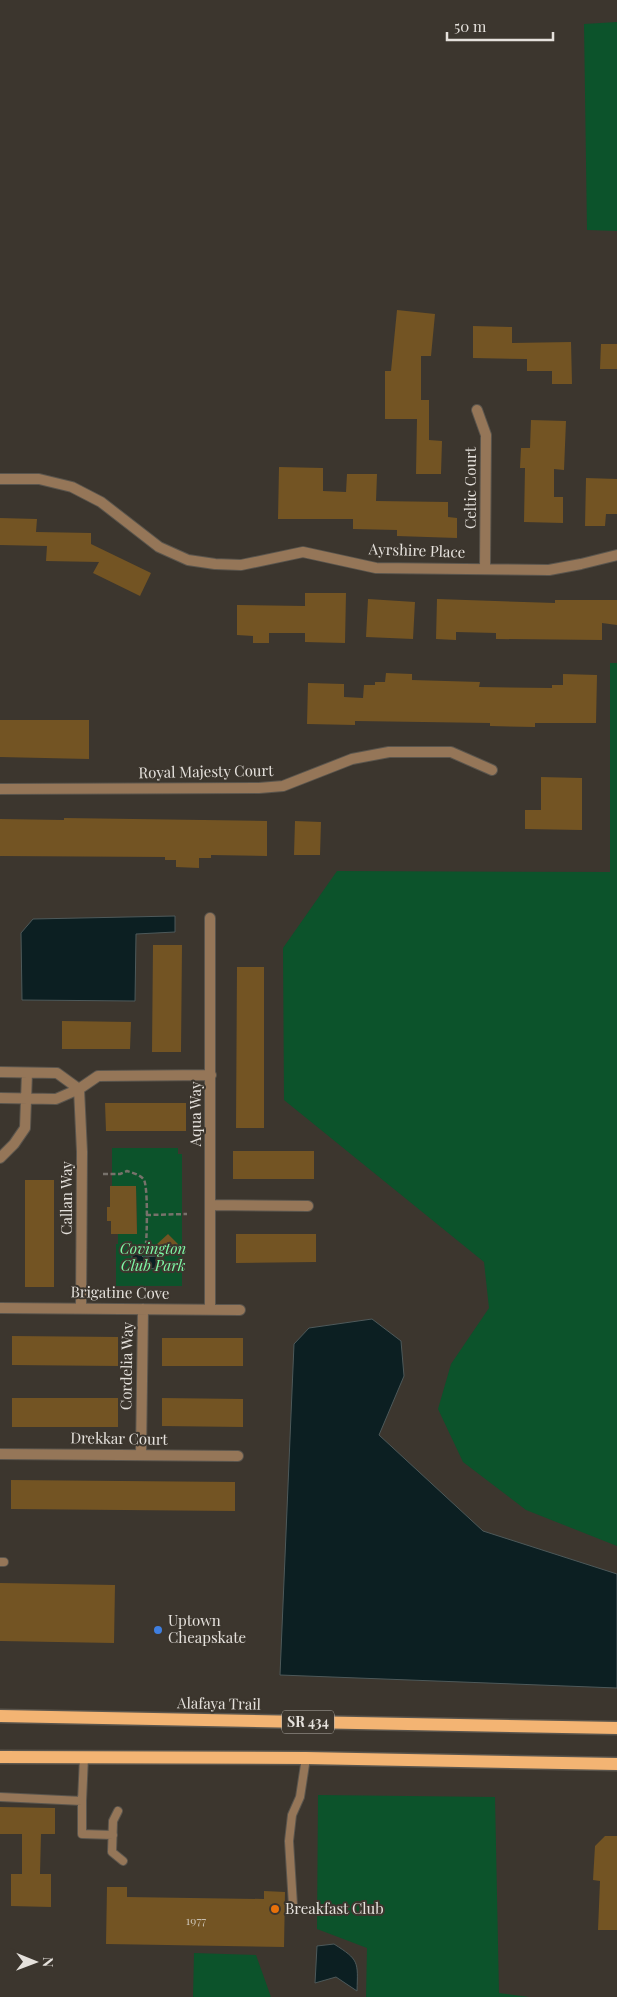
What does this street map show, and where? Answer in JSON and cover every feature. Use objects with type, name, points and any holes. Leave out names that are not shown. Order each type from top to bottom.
[{"type":"main road","name":"Alafaya Trail","points":[[0,1716],[617,1728]]},
{"type":"main road","points":[[0,1757],[306,1758],[617,1764]]},
{"type":"street","name":"Celtic Court","points":[[477,410],[486,435],[485,568]]},
{"type":"street","name":"Ayrshire Place","points":[[0,479],[39,479],[72,487],[101,502],[158,547],[188,560],[241,565],[303,552],[376,568],[549,570],[617,555]]},
{"type":"street","name":"Royal Majesty Court","points":[[0,788],[258,788],[283,786],[352,759],[389,752],[451,752],[492,770]]},
{"type":"street","name":"Aqua Way","points":[[210,918],[210,1309]]},
{"type":"street","points":[[0,1072],[57,1074],[79,1089]]},
{"type":"street","points":[[0,1158],[14,1144],[25,1128],[27,1073]]},
{"type":"street","points":[[0,1098],[56,1099],[79,1089],[98,1076],[211,1075]]},
{"type":"street","name":"Callan Way","points":[[79,1089],[82,1152],[81,1308]]},
{"type":"street","points":[[211,1205],[308,1206]]},
{"type":"street","name":"Brigatine Cove","points":[[0,1308],[240,1310]]},
{"type":"street","name":"Cordelia Way","points":[[141,1454],[143,1308]]},
{"type":"street","name":"Drekkar Court","points":[[0,1454],[238,1456]]},
{"type":"lane","points":[[84,1757],[82,1834],[113,1835]]},
{"type":"lane","points":[[293,1905],[289,1842],[292,1815],[300,1797],[306,1758]]},
{"type":"lane","points":[[0,1797],[82,1801]]},
{"type":"lane","points":[[118,1811],[113,1821],[112,1852],[123,1861]]},
{"type":"path","points":[[103,1174],[120,1174],[127,1171],[137,1174],[144,1181],[146,1191],[146,1243]]},
{"type":"path","points":[[146,1215],[187,1214]]},
{"type":"green space","points":[[617,22],[617,231],[587,230],[584,24]]},
{"type":"green space","points":[[610,663],[617,663],[617,1546],[526,1510],[463,1462],[438,1409],[451,1364],[489,1308],[484,1262],[284,1100],[283,948],[337,871],[610,872]]},
{"type":"green space","name":"Covington Club Park","points":[[112,1148],[178,1148],[178,1154],[182,1154],[182,1286],[116,1286],[116,1244],[118,1244],[118,1234],[137,1234],[136,1186],[112,1186]]},
{"type":"green space","points":[[318,1795],[495,1797],[499,1993],[529,1997],[366,1997],[367,1948],[317,1929]]},
{"type":"green space","points":[[194,1953],[256,1955],[271,1997],[193,1997]]},
{"type":"water","points":[[175,916],[175,932],[136,934],[135,1001],[22,1000],[21,933],[33,919]]},
{"type":"water","points":[[140,1254],[143,1257],[157,1256],[159,1264],[156,1268],[140,1270],[132,1262],[132,1255]]},
{"type":"water","points":[[372,1319],[401,1341],[404,1376],[379,1435],[483,1531],[617,1574],[617,1688],[280,1675],[294,1344],[309,1328]]},
{"type":"water","points":[[334,1944],[353,1958],[355,1962],[357,1967],[357,1991],[336,1977],[315,1983],[317,1946]]},
{"type":"building","points":[[397,310],[435,314],[431,356],[421,356],[421,400],[429,400],[429,440],[442,441],[441,474],[416,474],[417,419],[385,419],[385,371],[391,371]]},
{"type":"building","points":[[473,326],[512,327],[512,343],[571,342],[572,384],[552,384],[552,371],[527,371],[527,359],[473,358]]},
{"type":"building","points":[[601,344],[617,344],[617,369],[600,369]]},
{"type":"building","points":[[531,420],[566,421],[564,470],[554,469],[554,497],[563,497],[563,523],[524,522],[525,468],[520,468],[521,448],[530,448]]},
{"type":"building","points":[[279,467],[323,468],[323,491],[346,492],[347,474],[377,474],[376,501],[448,502],[448,517],[457,518],[457,538],[397,536],[397,530],[353,529],[353,519],[278,519]]},
{"type":"building","points":[[586,478],[617,479],[617,514],[606,514],[605,526],[585,526]]},
{"type":"building","points":[[0,518],[37,519],[36,532],[91,533],[91,544],[151,573],[140,596],[93,573],[99,562],[46,561],[47,546],[0,545]]},
{"type":"building","points":[[305,593],[346,593],[345,643],[305,642],[305,633],[269,633],[269,643],[253,643],[253,636],[237,635],[237,605],[305,606]]},
{"type":"building","points":[[368,599],[415,602],[413,639],[366,637]]},
{"type":"building","points":[[437,599],[555,603],[555,600],[617,600],[617,625],[602,623],[602,640],[496,639],[496,633],[456,632],[456,640],[436,639]]},
{"type":"building","points":[[386,673],[412,674],[412,680],[480,682],[479,687],[552,688],[552,685],[563,685],[563,674],[597,675],[596,723],[535,723],[535,727],[490,726],[490,723],[355,721],[355,725],[307,724],[308,683],[344,684],[344,697],[363,698],[364,685],[375,685],[375,682],[385,682]]},
{"type":"building","points":[[0,720],[89,720],[89,759],[0,757]]},
{"type":"building","points":[[541,777],[582,778],[582,830],[525,829],[525,810],[541,810]]},
{"type":"building","points":[[64,818],[267,821],[267,856],[211,855],[211,858],[199,858],[199,868],[176,867],[176,860],[165,860],[165,857],[0,856],[0,819],[64,820]]},
{"type":"building","points":[[295,821],[321,822],[320,855],[294,855]]},
{"type":"building","points":[[153,945],[182,945],[181,1052],[152,1052]]},
{"type":"building","points":[[237,967],[264,967],[264,1128],[236,1128]]},
{"type":"building","points":[[62,1021],[131,1022],[130,1049],[62,1049]]},
{"type":"building","points":[[105,1103],[186,1103],[186,1131],[106,1131]]},
{"type":"building","points":[[233,1151],[314,1151],[314,1179],[233,1179]]},
{"type":"building","points":[[25,1180],[54,1180],[54,1287],[25,1287]]},
{"type":"building","points":[[110,1186],[136,1186],[137,1234],[111,1234],[111,1221],[107,1221],[107,1207],[110,1207]]},
{"type":"building","points":[[168,1234],[178,1244],[167,1255],[157,1244]]},
{"type":"building","points":[[236,1234],[316,1234],[316,1262],[236,1263]]},
{"type":"building","points":[[12,1336],[118,1337],[118,1366],[12,1365]]},
{"type":"building","points":[[162,1338],[243,1338],[243,1366],[162,1366]]},
{"type":"building","points":[[12,1398],[118,1398],[118,1427],[12,1427]]},
{"type":"building","points":[[162,1398],[243,1399],[243,1427],[162,1426]]},
{"type":"building","points":[[11,1480],[235,1482],[235,1511],[11,1509]]},
{"type":"building","points":[[0,1583],[115,1585],[114,1643],[0,1641]]},
{"type":"building","points":[[0,1807],[55,1808],[55,1834],[41,1834],[40,1874],[51,1874],[51,1907],[11,1906],[11,1874],[22,1874],[22,1834],[0,1834]]},
{"type":"building","points":[[605,1836],[617,1836],[617,1930],[598,1930],[600,1881],[593,1880],[595,1846]]},
{"type":"building","points":[[107,1887],[127,1887],[127,1897],[264,1899],[264,1891],[285,1892],[284,1947],[106,1944]]},
{"type":"place","name":"Uptown Cheapskate","points":[[158,1630]]},
{"type":"place","name":"Breakfast Club","points":[[275,1909]]}]
